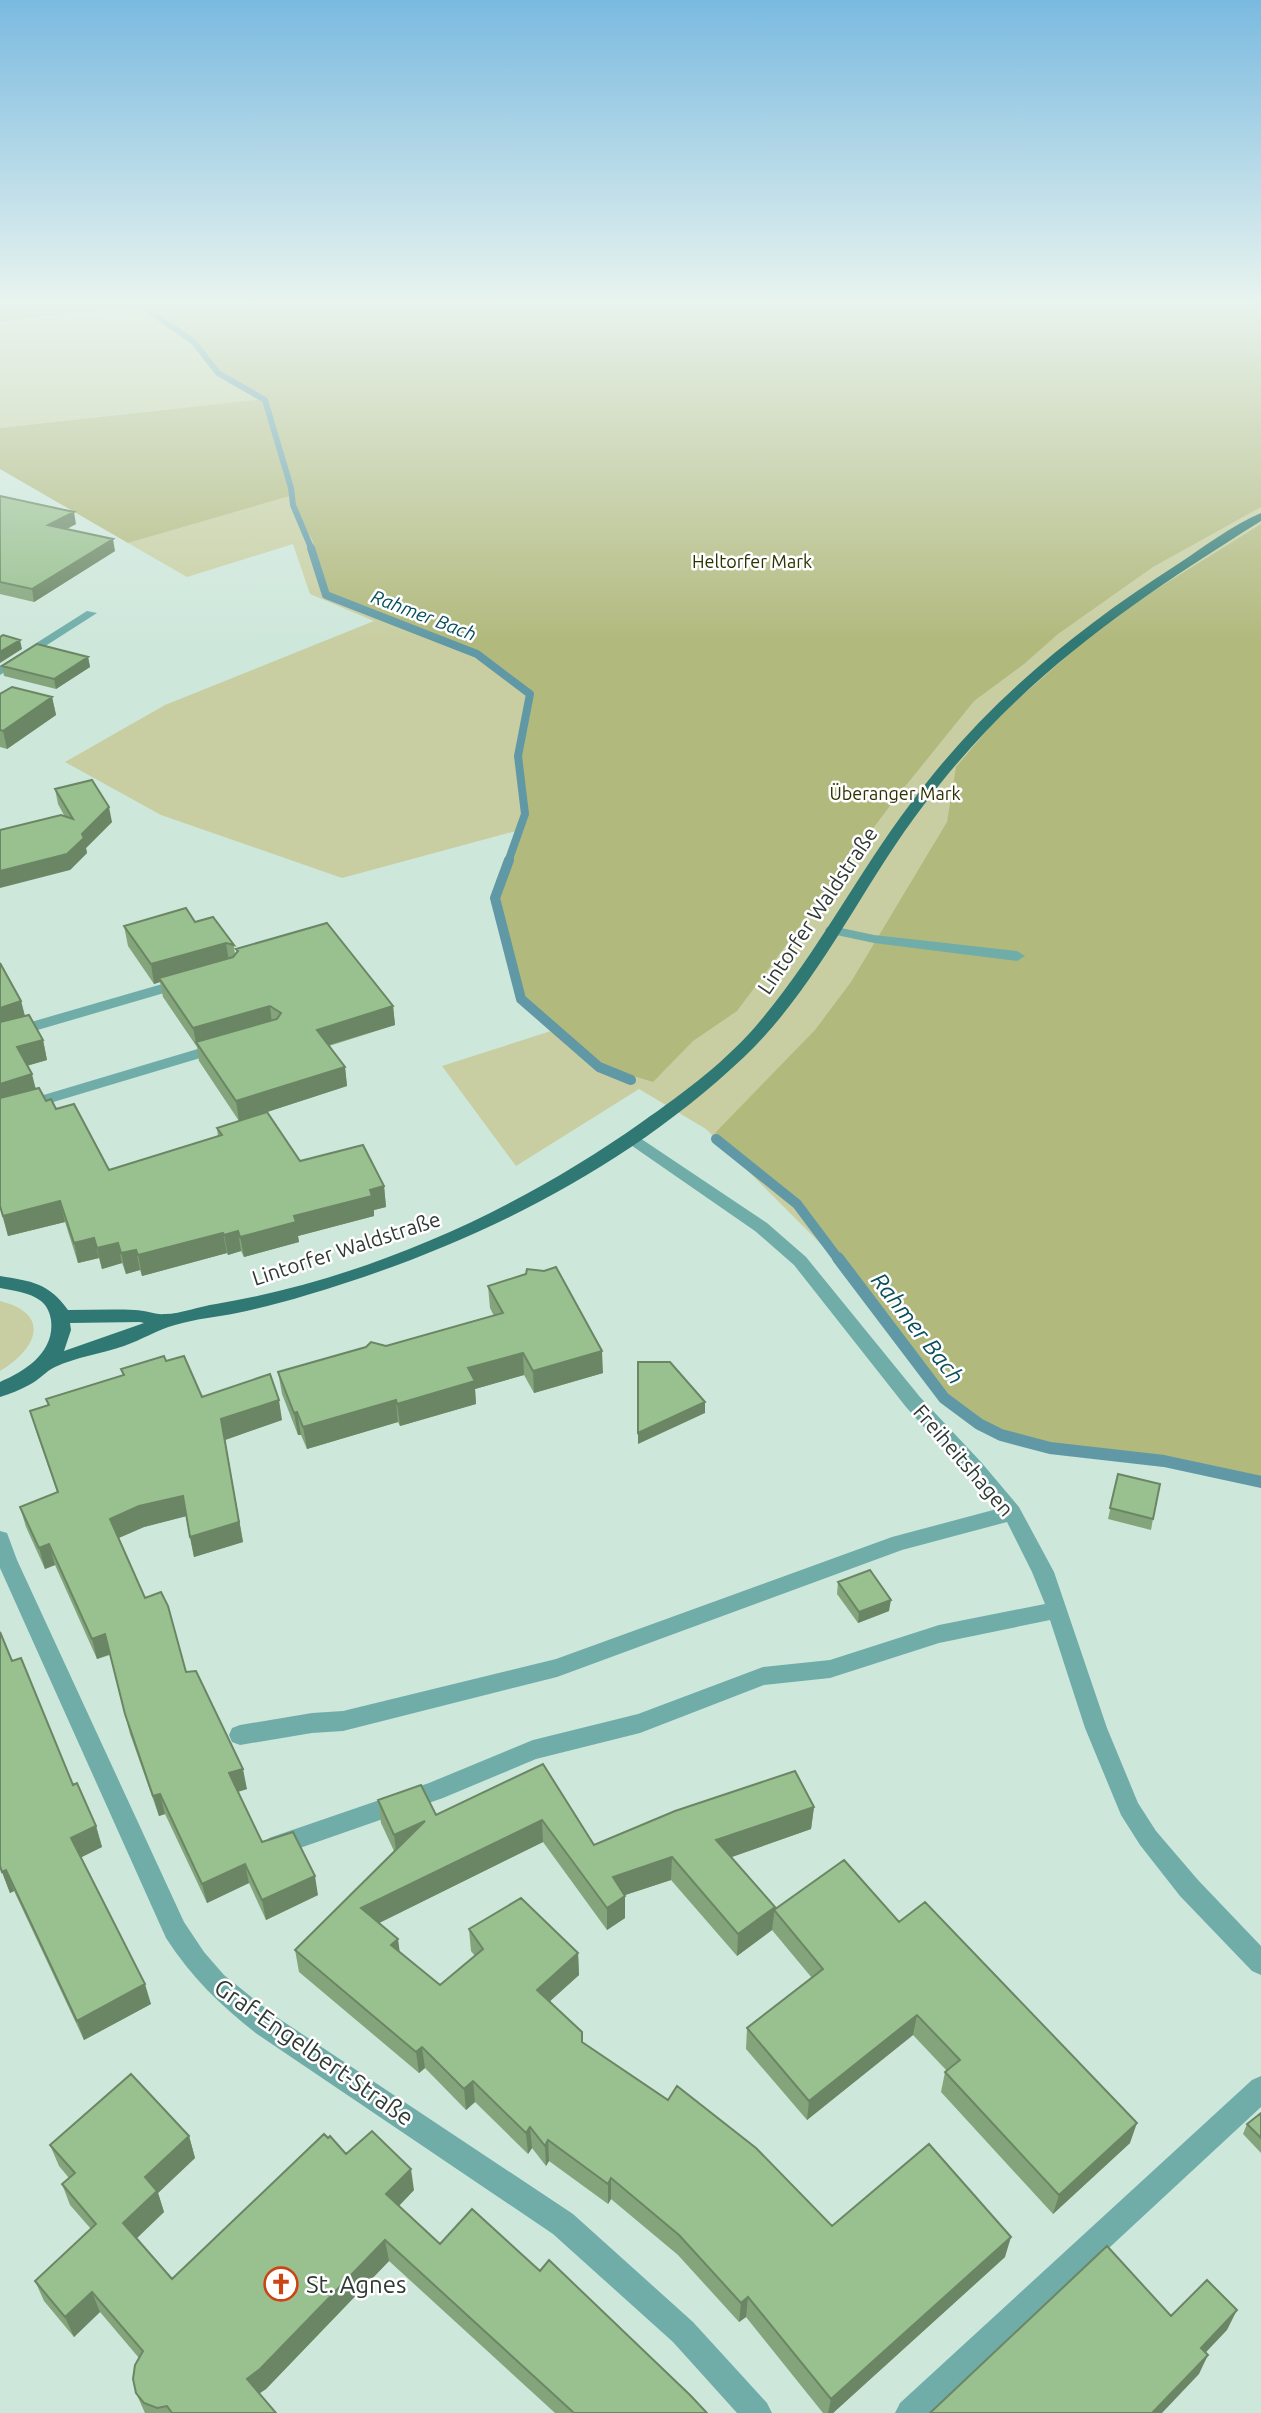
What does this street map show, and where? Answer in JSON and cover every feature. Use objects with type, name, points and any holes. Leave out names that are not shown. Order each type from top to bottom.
[{"type":"main road","name":"Lintorfer Waldstraße","points":[[45,1363],[135,1335],[166,1321],[261,1301],[421,1250],[506,1211],[585,1168],[631,1137],[709,1079],[740,1052],[792,992],[917,803],[997,707],[1041,667],[1100,621],[1261,516]]},
{"type":"main road","points":[[0,1282],[34,1288],[52,1300],[62,1317],[62,1332],[57,1348],[45,1363],[28,1377],[0,1390]]},
{"type":"main road","points":[[62,1317],[140,1316],[166,1321]]},
{"type":"street","points":[[0,671],[91,612]]},
{"type":"street","points":[[832,930],[874,939],[1017,956]]},
{"type":"street","points":[[0,1036],[205,977]]},
{"type":"street","points":[[0,1113],[234,1043]]},
{"type":"street","name":"Freiheitshagen","points":[[631,1137],[761,1227],[800,1261],[913,1402],[974,1466],[1012,1513],[1043,1572],[1096,1728],[1129,1808],[1148,1838],[1189,1888],[1261,1963]]},
{"type":"street","points":[[240,1735],[312,1723],[343,1721],[557,1668],[899,1544],[1012,1513]]},
{"type":"street","name":"Graf-Engelbert-Straße","points":[[0,1539],[12,1572],[176,1930],[194,1962],[221,1992],[266,2025],[563,2224],[683,2332],[757,2413]]},
{"type":"street","points":[[277,1846],[435,1791],[533,1750],[640,1723],[763,1676],[830,1669],[939,1634],[1058,1610]]},
{"type":"street","points":[[910,2413],[1261,2089]]},
{"type":"green space","name":"Überanger Mark","points":[[0,417],[109,417],[0,428]]},
{"type":"green space","name":"Heltorfer Mark","points":[[104,417],[1261,417],[1261,507],[1153,567],[1058,634],[1024,664],[974,701],[895,799],[737,1011],[693,1041],[653,1082],[601,1066],[522,999],[497,897],[527,814],[520,756],[531,693],[477,653],[328,595],[312,539],[299,519],[293,495],[128,543],[0,469],[0,428]]},
{"type":"green space","name":"Überanger Mark","points":[[253,417],[1261,417],[1261,1459],[968,1413],[835,1258],[706,1129],[639,1089],[516,1166],[442,1066],[554,1030],[598,1069],[615,1075],[589,1059],[524,988],[496,880],[530,817],[518,770],[522,814],[516,831],[342,878],[161,815],[65,762],[165,705],[374,621],[310,594],[293,544],[187,577],[128,543],[276,499]]},
{"type":"green space","points":[[1261,524],[1261,1480],[1164,1459],[1050,1446],[1001,1432],[981,1423],[946,1397],[797,1203],[715,1133],[815,1030],[851,982],[947,822],[956,767],[1001,714],[1089,637],[1136,602]]},
{"type":"green space","points":[[0,1301],[27,1314],[33,1323],[33,1333],[23,1353],[0,1371]]},
{"type":"building","points":[[0,496],[74,512],[48,525],[113,539],[32,589],[0,582]]},
{"type":"building","points":[[3,635],[20,640],[0,652],[0,637]]},
{"type":"building","points":[[37,644],[88,657],[54,679],[2,666]]},
{"type":"building","points":[[12,687],[52,697],[3,731],[0,730],[0,694]]},
{"type":"building","points":[[92,780],[109,807],[82,834],[84,838],[67,854],[0,871],[0,830],[61,815],[73,819],[55,789]]},
{"type":"building","points":[[186,908],[195,922],[213,917],[234,945],[226,943],[151,964],[124,926]]},
{"type":"building","points":[[327,923],[393,1006],[317,1030],[345,1067],[236,1101],[196,1042],[277,1019],[281,1013],[270,1006],[193,1028],[159,978],[233,957],[238,951],[236,949]]},
{"type":"building","points":[[0,963],[21,1001],[0,1008]]},
{"type":"building","points":[[29,1015],[43,1040],[17,1047],[32,1074],[0,1084],[0,1022]]},
{"type":"building","points":[[39,1088],[46,1101],[51,1099],[56,1109],[74,1104],[109,1170],[222,1135],[217,1128],[267,1112],[300,1161],[363,1145],[384,1186],[370,1190],[372,1196],[294,1216],[296,1222],[240,1237],[238,1231],[224,1235],[223,1233],[138,1255],[136,1250],[121,1253],[118,1243],[97,1248],[94,1238],[74,1243],[60,1201],[3,1216],[0,1206],[0,1098]]},
{"type":"building","points":[[556,1267],[602,1351],[533,1371],[523,1353],[468,1368],[475,1381],[303,1427],[297,1412],[294,1413],[278,1372],[366,1347],[371,1342],[386,1346],[503,1313],[488,1286],[526,1274],[527,1269],[544,1271]]},
{"type":"building","points":[[164,1356],[166,1361],[184,1356],[202,1397],[270,1374],[279,1400],[221,1419],[239,1522],[190,1537],[183,1496],[139,1506],[110,1519],[145,1598],[161,1592],[168,1606],[186,1672],[196,1671],[243,1769],[229,1773],[262,1842],[293,1832],[315,1876],[262,1900],[245,1864],[202,1884],[160,1794],[153,1796],[125,1714],[105,1634],[92,1639],[49,1544],[39,1548],[20,1507],[58,1492],[30,1411],[49,1405],[46,1399],[124,1375],[121,1369]]},
{"type":"building","points":[[638,1362],[670,1362],[705,1402],[638,1433]]},
{"type":"building","points":[[1118,1474],[1160,1484],[1153,1519],[1110,1508]]},
{"type":"building","points":[[870,1570],[891,1600],[859,1612],[838,1582]]},
{"type":"building","points":[[0,1632],[12,1661],[21,1658],[73,1785],[77,1783],[96,1826],[71,1838],[145,1984],[77,2021],[6,1870],[2,1872],[0,1866]]},
{"type":"building","points":[[543,1764],[594,1845],[675,1811],[795,1771],[814,1807],[716,1840],[775,1907],[738,1934],[672,1857],[613,1877],[625,1896],[607,1908],[542,1820],[361,1908],[398,1939],[391,1945],[440,1985],[483,1949],[469,1929],[521,1898],[578,1953],[537,1990],[582,2032],[582,2042],[668,2100],[677,2086],[756,2148],[832,2226],[929,2144],[1011,2237],[831,2399],[748,2297],[741,2303],[679,2235],[611,2178],[608,2184],[548,2140],[545,2146],[530,2127],[526,2133],[473,2081],[464,2089],[422,2047],[416,2052],[295,1950],[425,1821],[394,1835],[378,1800],[421,1785],[436,1815]]},
{"type":"building","points":[[844,1860],[899,1922],[925,1902],[1137,2123],[1059,2195],[945,2072],[960,2060],[917,2015],[809,2101],[747,2028],[823,1969],[774,1910]]},
{"type":"building","points":[[131,2074],[189,2136],[145,2177],[157,2191],[123,2223],[172,2279],[324,2134],[328,2138],[330,2136],[346,2154],[372,2131],[411,2169],[386,2194],[440,2244],[472,2209],[540,2271],[549,2260],[707,2413],[574,2413],[385,2240],[260,2369],[247,2379],[276,2413],[172,2413],[167,2406],[157,2408],[144,2403],[136,2393],[133,2379],[135,2365],[143,2351],[92,2292],[65,2317],[35,2281],[96,2224],[62,2184],[75,2173],[50,2145]]},
{"type":"building","points":[[1261,2113],[1261,2138],[1247,2124]]},
{"type":"building","points":[[1107,2246],[1171,2316],[1207,2280],[1237,2310],[1201,2348],[1208,2355],[1152,2413],[930,2413]]},
{"type":"waterway","name":"Rahmer Bach","points":[[270,417],[291,488],[293,505],[312,550]]},
{"type":"waterway","name":"Rahmer Bach","points":[[311,548],[326,595],[477,654],[530,694],[518,756],[525,814],[508,862]]},
{"type":"waterway","name":"Rahmer Bach","points":[[509,860],[495,898],[521,999],[599,1067],[631,1080]]},
{"type":"waterway","name":"Rahmer Bach","points":[[716,1139],[797,1204],[839,1260]]},
{"type":"waterway","name":"Rahmer Bach","points":[[838,1258],[944,1398],[979,1424],[1001,1435],[1050,1448],[1164,1461],[1261,1482]]},
{"type":"place","name":"St. Agnes","points":[[281,2284]]}]
